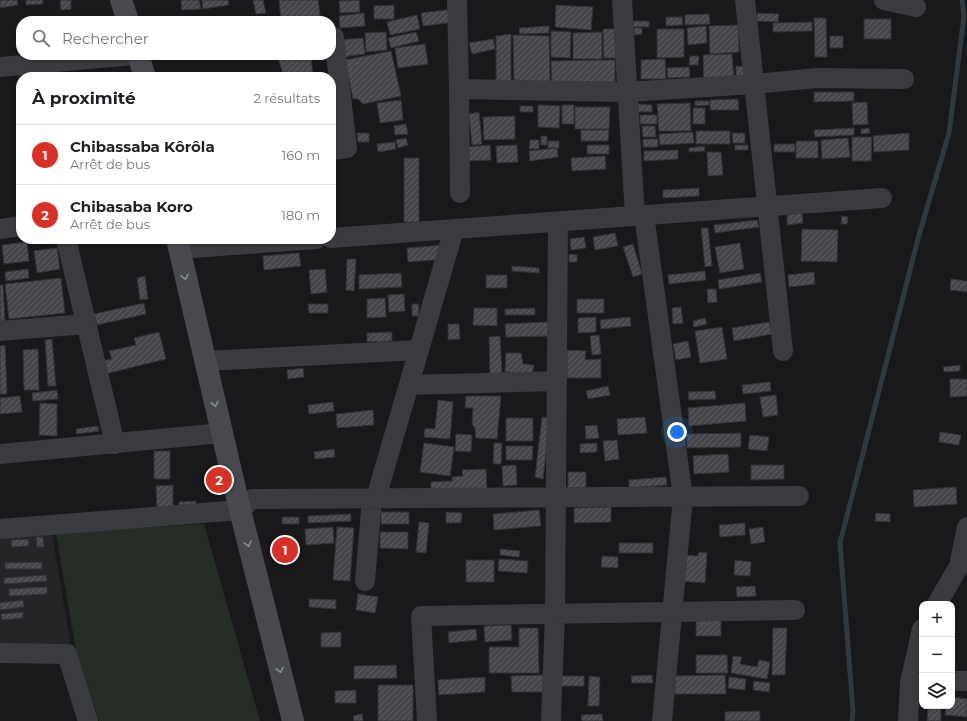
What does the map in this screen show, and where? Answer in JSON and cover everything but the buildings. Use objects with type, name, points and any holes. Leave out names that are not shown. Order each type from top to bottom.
[{"type":"main road","points":[[107,0],[112,16]]},
{"type":"main road","points":[[122,0],[127,16]]},
{"type":"main road","points":[[129,60],[130,72]]},
{"type":"main road","points":[[133,60],[141,72]]},
{"type":"main road","points":[[185,244],[246,505],[293,721]]},
{"type":"main road","points":[[212,361],[222,433],[246,505],[308,721]]},
{"type":"street","points":[[457,0],[460,89],[460,193]]},
{"type":"street","points":[[622,0],[627,92],[640,216],[683,496],[662,721]]},
{"type":"street","points":[[745,0],[783,352]]},
{"type":"street","points":[[884,0],[916,7]]},
{"type":"street","points":[[336,54],[347,148],[336,149]]},
{"type":"street","points":[[0,67],[75,60]]},
{"type":"street","points":[[460,89],[627,92],[754,84],[817,78],[904,79]]},
{"type":"street","points":[[336,238],[882,198]]},
{"type":"street","points":[[551,721],[555,614],[558,222]]},
{"type":"street","points":[[0,228],[16,226]]},
{"type":"street","points":[[365,581],[374,498],[454,229]]},
{"type":"street","points":[[67,244],[115,444]]},
{"type":"street","points":[[0,331],[86,324]]},
{"type":"street","points":[[212,361],[419,350]]},
{"type":"street","points":[[409,384],[557,381]]},
{"type":"street","points":[[0,454],[222,433]]},
{"type":"street","points":[[0,529],[246,505],[374,498],[800,496]]},
{"type":"street","points":[[939,601],[963,566],[967,527]]},
{"type":"street","points":[[427,721],[421,616],[795,610]]},
{"type":"street","points":[[908,721],[916,683],[921,637]]},
{"type":"street","points":[[0,653],[67,654],[88,721]]},
{"type":"street","points":[[955,682],[967,681]]},
{"type":"shaded area","points":[[204,524],[260,721],[99,721],[76,650],[56,533]]},
{"type":"shaded area","points":[[52,535],[71,647],[0,645],[0,538]]},
{"type":"waterway","points":[[852,721],[853,711],[840,543],[919,235],[949,133],[964,16],[962,0]]},
{"type":"place","name":"Chibasaba Koro","points":[[219,480]]},
{"type":"place","name":"Chibassaba Kôrôla","points":[[285,550]]}]
